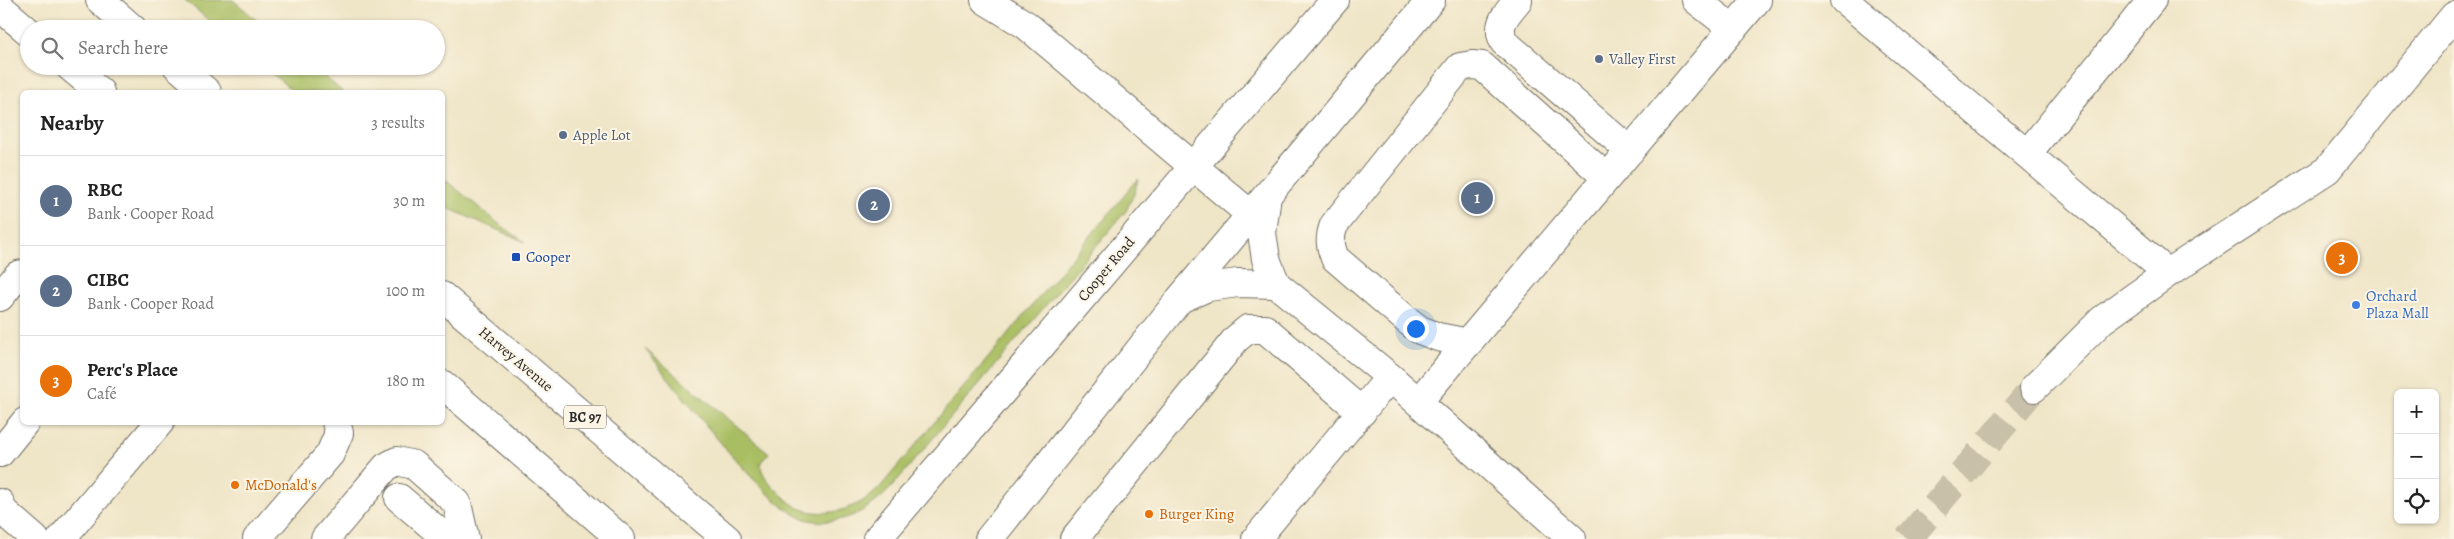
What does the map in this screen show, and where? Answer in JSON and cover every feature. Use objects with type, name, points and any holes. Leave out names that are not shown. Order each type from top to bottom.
[{"type":"main road","points":[[100,0],[123,20]]},
{"type":"main road","points":[[987,0],[1026,25],[1193,167],[1259,205]]},
{"type":"main road","name":"Cooper Road","points":[[877,539],[1335,0]]},
{"type":"main road","points":[[989,539],[1180,299],[1432,0]]},
{"type":"main road","points":[[1518,0],[1500,22],[1500,34],[1504,42],[1630,151]]},
{"type":"main road","points":[[1696,0],[1732,29]]},
{"type":"main road","points":[[1418,402],[1757,0]]},
{"type":"main road","points":[[1844,0],[2168,273]]},
{"type":"main road","points":[[2027,154],[2152,0]]},
{"type":"main road","points":[[0,8],[20,25]]},
{"type":"main road","points":[[2034,388],[2102,320],[2168,273],[2327,170],[2454,16]]},
{"type":"main road","points":[[1469,343],[1438,337],[1408,322],[1335,258],[1331,249],[1330,236],[1334,225],[1460,68],[1472,65],[1482,66],[1607,178]]},
{"type":"main road","points":[[80,75],[98,90]]},
{"type":"main road","points":[[187,75],[205,90]]},
{"type":"main road","points":[[1259,205],[1266,259],[1276,284],[1390,377],[1572,539]]},
{"type":"main road","points":[[0,297],[20,274]]},
{"type":"main road","points":[[1180,299],[1208,287],[1238,283],[1276,284]]},
{"type":"main road","name":"Harvey Avenue","points":[[445,299],[727,539]]},
{"type":"main road","points":[[1074,539],[1236,340],[1248,329],[1265,329],[1362,412]]},
{"type":"main road","points":[[1256,539],[1390,377]]},
{"type":"main road","points":[[445,387],[621,539]]},
{"type":"main road","points":[[0,452],[22,425]]},
{"type":"main road","points":[[61,539],[157,425]]},
{"type":"main road","points":[[257,539],[330,454],[339,433],[337,425]]},
{"type":"main road","points":[[326,539],[386,467],[397,461],[414,465],[457,504],[465,539]]},
{"type":"main road","points":[[570,495],[602,539]]},
{"type":"main road","points":[[399,498],[447,539]]},
{"type":"main road","points":[[0,503],[3,511],[35,539]]},
{"type":"green space","points":[[185,0],[233,0],[256,20],[208,20]]},
{"type":"green space","points":[[274,75],[323,75],[341,90],[292,90]]},
{"type":"green space","points":[[445,179],[499,224],[525,242],[445,207]]},
{"type":"green space","points":[[1138,179],[1135,192],[1126,211],[890,489],[872,505],[840,520],[817,521],[805,519],[788,510],[767,493],[698,416],[645,349],[769,453],[761,462],[763,473],[789,502],[799,508],[821,513],[843,509],[864,500],[881,486]]},
{"type":"tunnel","points":[[1908,539],[2034,388]]},
{"type":"place","name":"Valley First","points":[[1599,59]]},
{"type":"place","name":"Apple Lot","points":[[563,135]]},
{"type":"place","name":"RBC","points":[[1477,198]]},
{"type":"place","name":"CIBC","points":[[874,205]]},
{"type":"place","name":"Cooper","points":[[516,257]]},
{"type":"place","name":"Perc's Place","points":[[2342,258]]},
{"type":"place","name":"Orchard Plaza Mall","points":[[2356,305]]},
{"type":"place","name":"McDonald's","points":[[235,485]]},
{"type":"place","name":"Burger King","points":[[1149,514]]}]
